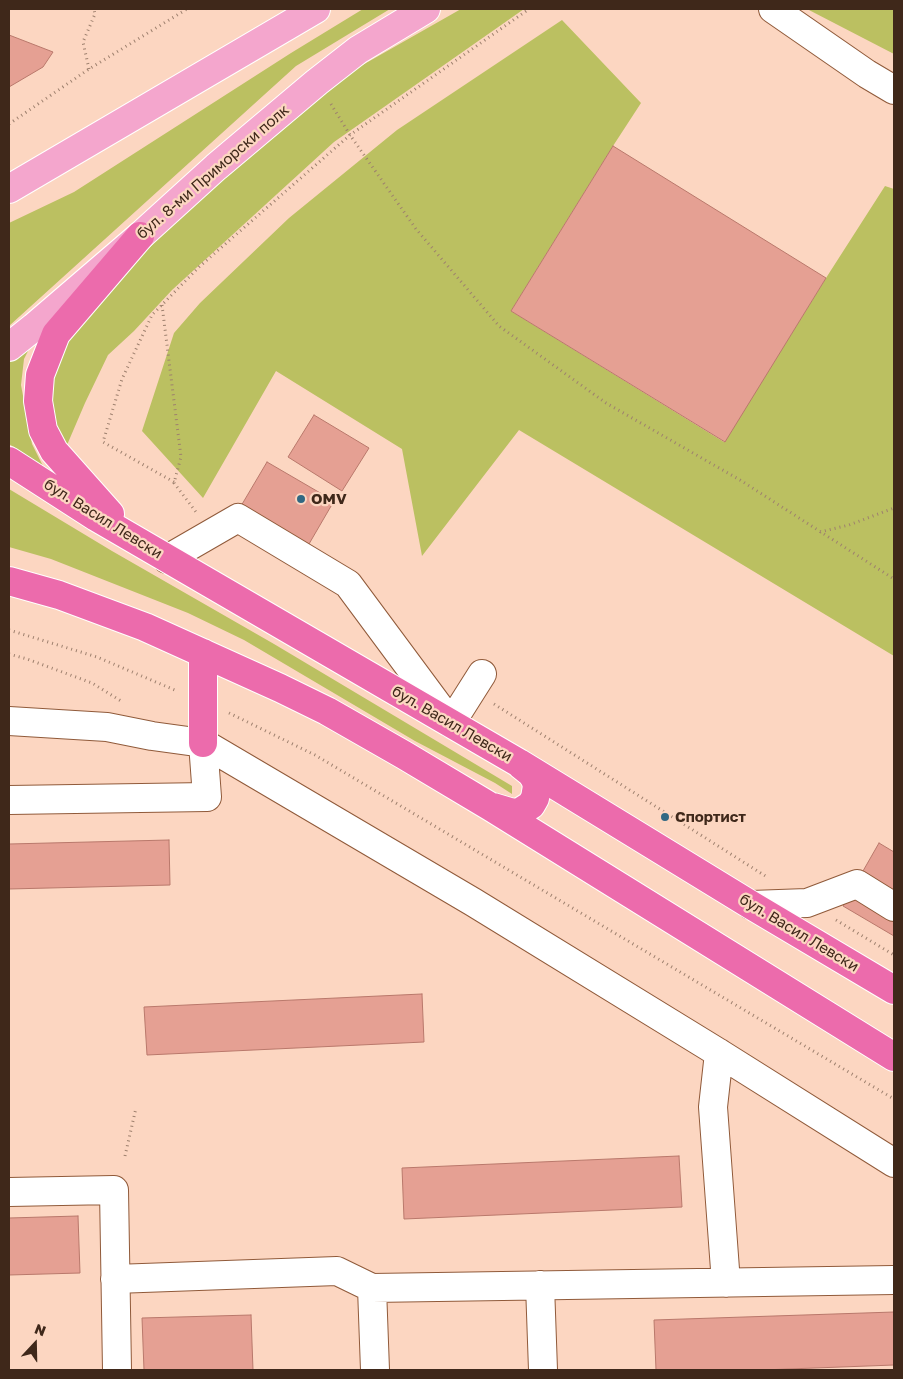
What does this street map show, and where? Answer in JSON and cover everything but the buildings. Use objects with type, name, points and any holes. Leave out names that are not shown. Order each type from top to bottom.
[{"type":"highway","points":[[131,537],[54,452],[42,430],[38,401],[40,375],[56,334],[140,236]]},
{"type":"highway","name":"бул. Васил Левски","points":[[9,461],[166,559],[519,763],[894,990]]},
{"type":"highway","points":[[9,475],[96,517]]},
{"type":"highway","points":[[9,573],[58,595],[145,627],[280,688],[327,712],[491,807],[894,1057]]},
{"type":"highway","points":[[9,581],[58,595]]},
{"type":"highway","points":[[203,653],[203,743]]},
{"type":"highway","points":[[491,807],[513,813],[520,812],[531,805],[537,792],[537,786],[535,779],[519,763]]},
{"type":"main road","points":[[9,189],[316,9]]},
{"type":"main road","name":"бул. 8-ми Приморски полк","points":[[9,347],[317,82],[358,50],[426,9]]},
{"type":"lane","points":[[773,9],[867,74],[894,90]]},
{"type":"lane","points":[[166,559],[238,518],[348,584],[451,723],[477,682]]},
{"type":"lane","points":[[9,721],[107,727],[203,743],[473,902],[894,1163]]},
{"type":"lane","points":[[9,800],[207,797],[203,743]]},
{"type":"lane","points":[[751,905],[807,902],[857,884],[894,907]]},
{"type":"lane","points":[[719,1053],[713,1107],[726,1283]]},
{"type":"lane","points":[[9,1192],[114,1190],[117,1370]]},
{"type":"lane","points":[[115,1280],[337,1271],[372,1288],[894,1280]]},
{"type":"lane","points":[[540,1286],[543,1370]]},
{"type":"lane","points":[[372,1288],[375,1370]]},
{"type":"path","points":[[89,69],[83,42],[95,14],[94,9]]},
{"type":"path","points":[[9,124],[89,69],[187,9]]},
{"type":"path","points":[[212,532],[174,483],[103,442],[122,379],[152,314],[199,267],[350,135],[529,9]]},
{"type":"path","points":[[317,82],[350,135],[416,229],[499,326],[606,403],[740,480],[894,579]]},
{"type":"path","points":[[162,305],[181,457],[174,483]]},
{"type":"path","points":[[820,532],[850,525],[894,508]]},
{"type":"path","points":[[9,630],[97,656],[238,716],[315,755],[894,1099]]},
{"type":"path","points":[[9,654],[92,683]]},
{"type":"path","points":[[477,682],[807,902],[894,955]]},
{"type":"path","points":[[125,1156],[136,1108]]},
{"type":"green space","points":[[363,9],[390,9],[296,66],[9,326],[9,223],[74,192]]},
{"type":"green space","points":[[461,9],[524,9],[334,142],[172,290],[134,331],[108,355],[64,452],[49,428],[51,358],[174,218],[284,121],[359,67]]},
{"type":"green space","points":[[807,9],[894,9],[894,54]]},
{"type":"green space","points":[[562,20],[641,103],[511,311],[724,442],[885,186],[894,189],[894,656],[519,430],[422,556],[402,449],[276,371],[203,498],[142,431],[174,333],[200,303],[289,218],[397,130]]},
{"type":"green space","points":[[32,343],[24,359],[21,385],[32,444],[43,466],[9,444],[9,357]]},
{"type":"green space","points":[[9,489],[512,786],[512,794],[495,783],[415,741],[244,640],[188,613],[51,559],[9,547]]},
{"type":"place","name":"OMV","points":[[301,499]]},
{"type":"place","name":"Спортист","points":[[665,817]]}]
